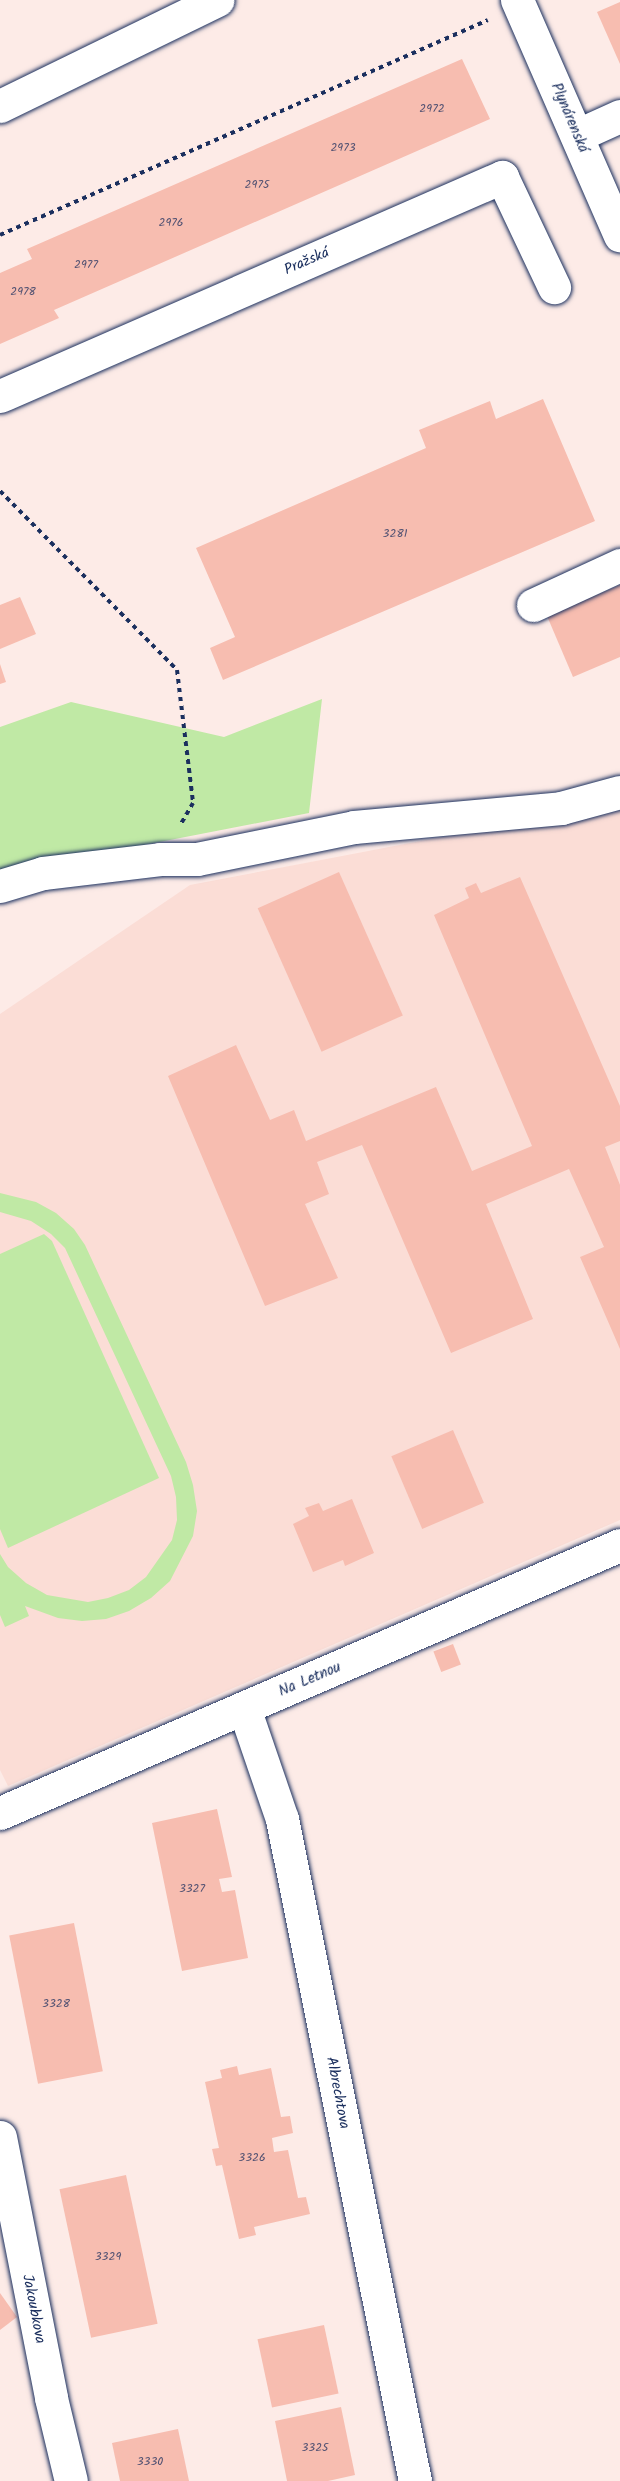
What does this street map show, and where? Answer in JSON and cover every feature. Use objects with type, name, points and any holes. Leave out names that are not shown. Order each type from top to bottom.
[{"type":"street","points":[[0,106],[217,0]]},
{"type":"street","name":"Plynárenská","points":[[518,3],[578,135],[620,236]]},
{"type":"street","points":[[578,135],[620,116]]},
{"type":"street","name":"Pražská","points":[[0,396],[502,177],[554,287]]},
{"type":"street","points":[[533,605],[620,565]]},
{"type":"street","points":[[0,886],[43,873],[160,859],[197,859],[354,827],[561,808],[620,792]]},
{"type":"street","name":"Na Letnou","points":[[0,1813],[620,1545]]},
{"type":"street","name":"Albrechtova","points":[[244,1708],[282,1819],[415,2481]]},
{"type":"street","name":"Jakoubkova","points":[[0,2137],[51,2398],[70,2481]]},
{"type":"path","points":[[0,235],[518,3]]},
{"type":"path","points":[[0,491],[177,670],[194,803],[160,859]]},
{"type":"shaded area","points":[[620,803],[620,1520],[8,1786],[0,1770],[0,1014],[190,885]]},
{"type":"green space","points":[[322,699],[309,813],[0,873],[0,727],[71,702],[224,737]]},
{"type":"green space","points":[[0,1193],[36,1202],[56,1213],[74,1229],[85,1245],[186,1462],[193,1485],[197,1511],[193,1536],[170,1581],[151,1598],[129,1611],[106,1619],[82,1621],[58,1618],[25,1606],[29,1616],[5,1627],[0,1615],[0,1554],[8,1567],[26,1583],[47,1595],[88,1602],[129,1590],[146,1577],[172,1540],[177,1520],[176,1497],[171,1476],[65,1248],[51,1234],[31,1221],[0,1212]]},
{"type":"green space","points":[[44,1234],[52,1241],[159,1478],[8,1548],[0,1529],[0,1254]]},
{"type":"building","points":[[620,2],[620,64],[597,12]]},
{"type":"building","points":[[462,59],[490,119],[54,310],[59,318],[0,344],[0,273],[32,259],[27,249]]},
{"type":"building","points":[[543,399],[595,521],[223,680],[210,648],[235,637],[196,548],[426,448],[419,430],[490,401],[496,419]]},
{"type":"building","points":[[620,585],[620,657],[573,677],[547,616]]},
{"type":"building","points":[[20,597],[36,634],[0,649],[0,605]]},
{"type":"building","points":[[0,664],[6,682],[0,684]]},
{"type":"building","points":[[339,872],[403,1015],[322,1052],[258,908]]},
{"type":"building","points":[[520,877],[620,1106],[620,1141],[605,1147],[620,1185],[620,1349],[580,1257],[604,1247],[569,1169],[486,1204],[533,1319],[451,1353],[362,1145],[317,1162],[329,1194],[305,1204],[338,1278],[265,1306],[168,1076],[236,1045],[270,1120],[294,1110],[306,1141],[436,1087],[472,1171],[532,1146],[434,915],[469,898],[465,888],[476,883],[481,893]]},
{"type":"building","points":[[453,1430],[484,1503],[422,1529],[391,1456]]},
{"type":"building","points":[[352,1499],[374,1553],[345,1566],[343,1560],[313,1572],[293,1524],[309,1516],[305,1508],[319,1503],[323,1511]]},
{"type":"building","points":[[453,1644],[461,1665],[441,1672],[433,1652]]},
{"type":"building","points":[[217,1809],[232,1877],[219,1879],[222,1892],[235,1890],[248,1958],[182,1971],[152,1823]]},
{"type":"building","points":[[74,1923],[103,2071],[38,2084],[9,1936]]},
{"type":"building","points":[[237,2066],[239,2075],[271,2068],[281,2117],[290,2116],[293,2133],[272,2138],[274,2152],[288,2150],[298,2198],[306,2197],[310,2214],[254,2227],[256,2235],[239,2239],[222,2165],[216,2166],[212,2149],[219,2148],[205,2082],[222,2078],[220,2070]]},
{"type":"building","points":[[126,2175],[158,2324],[91,2338],[59,2189]]},
{"type":"building","points":[[0,2293],[17,2317],[0,2330]]},
{"type":"building","points":[[324,2325],[339,2393],[272,2408],[257,2339]]},
{"type":"building","points":[[341,2407],[355,2475],[328,2481],[287,2481],[275,2421]]},
{"type":"building","points":[[178,2429],[189,2481],[120,2481],[112,2443]]}]
